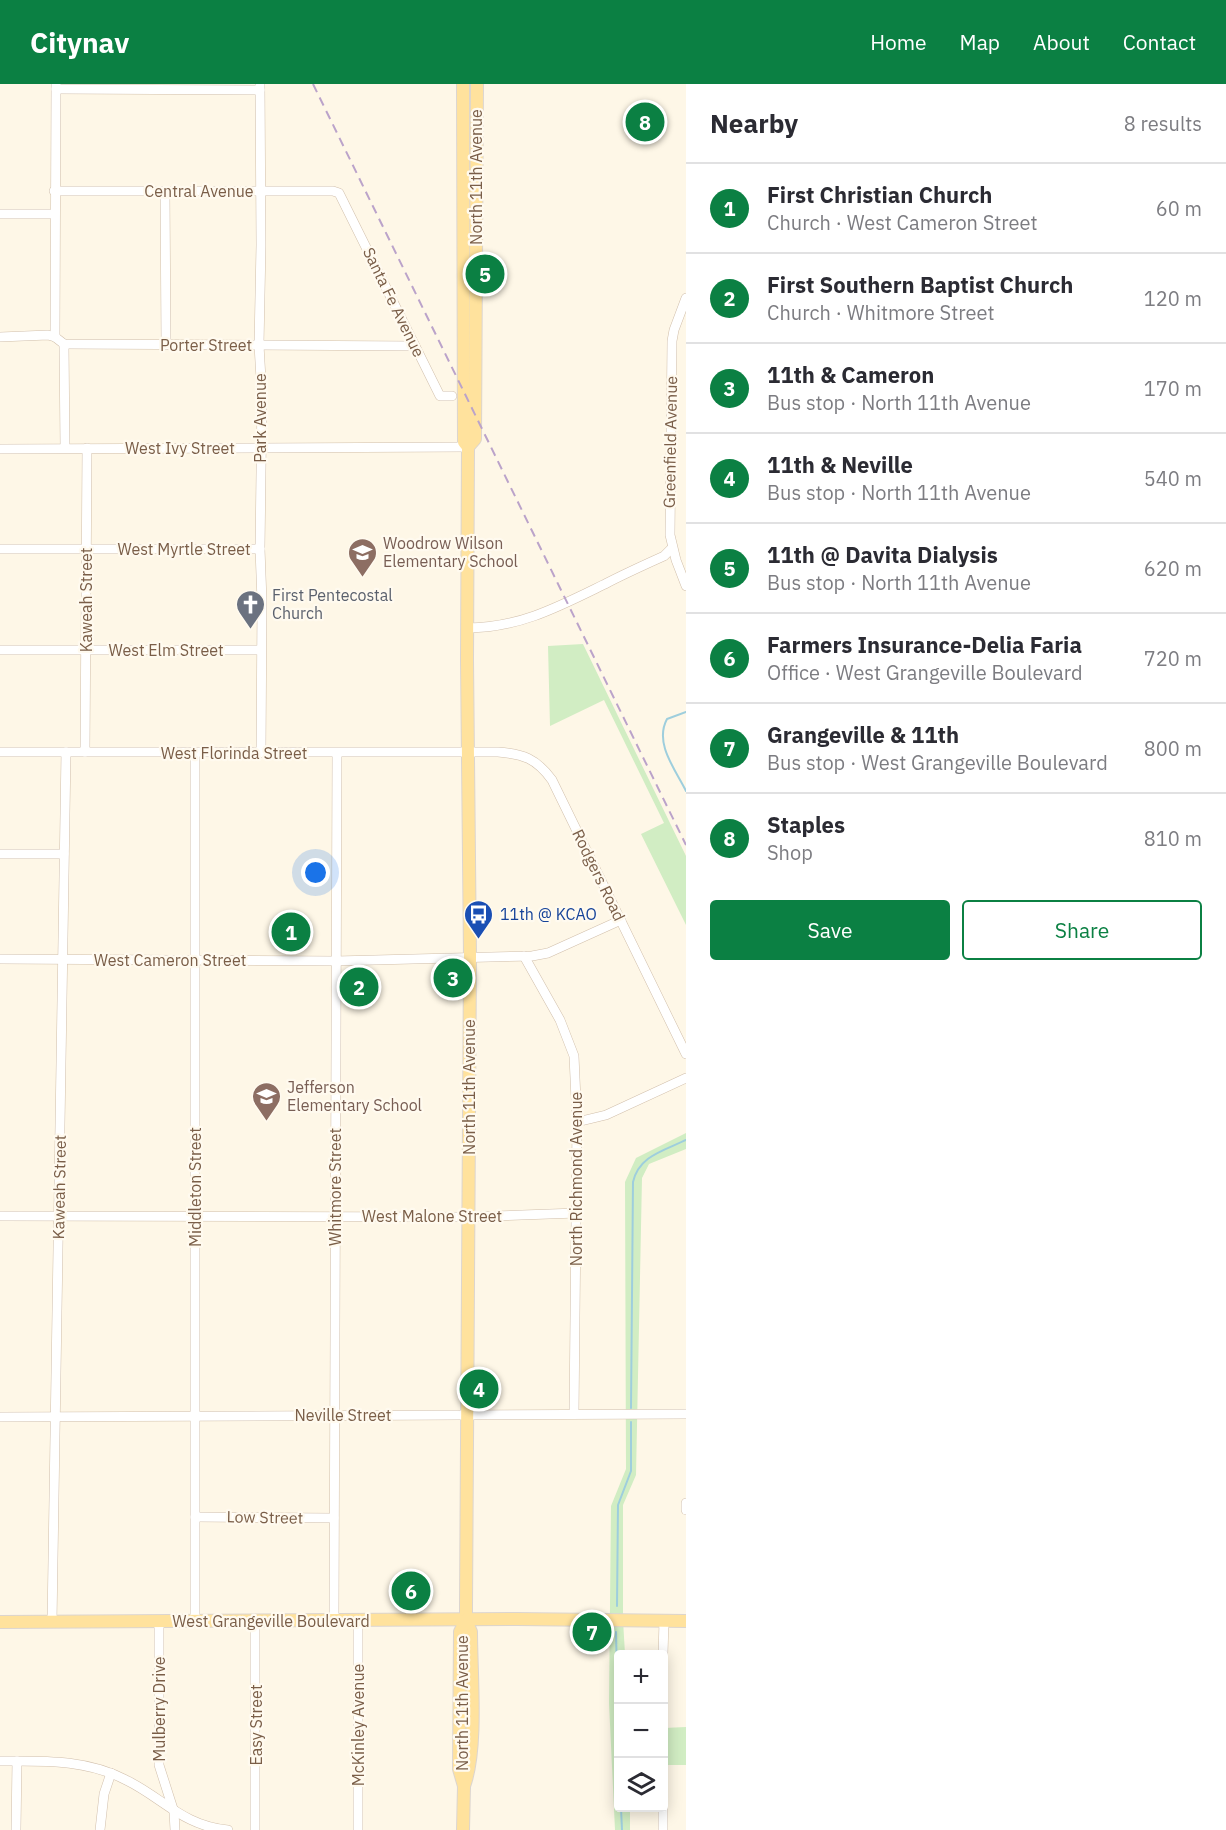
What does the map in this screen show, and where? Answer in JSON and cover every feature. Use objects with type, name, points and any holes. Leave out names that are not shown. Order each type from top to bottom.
[{"type":"main road","name":"North 11th Avenue","points":[[463,84],[470,143],[468,149],[469,187],[476,188],[475,439],[468,447]]},
{"type":"main road","name":"North 11th Avenue","points":[[463,1830],[464,1786],[459,1769],[460,1632],[466,1620],[470,957],[468,447],[464,442],[463,389],[470,143],[477,84]]},
{"type":"main road","name":"West Grangeville Boulevard","points":[[0,1622],[686,1621]]},
{"type":"street","points":[[56,337],[54,191],[56,87],[260,87]]},
{"type":"street","name":"Park Avenue","points":[[260,87],[261,753]]},
{"type":"street","name":"Central Avenue","points":[[54,191],[333,191],[342,197]]},
{"type":"street","points":[[165,191],[166,345]]},
{"type":"street","name":"Santa Fe Avenue","points":[[342,197],[440,396],[452,396]]},
{"type":"street","points":[[0,214],[56,214]]},
{"type":"street","name":"Greenfield Avenue","points":[[686,298],[674,330],[671,348],[669,512],[672,548],[686,586]]},
{"type":"street","points":[[0,337],[56,337],[64,344],[65,448]]},
{"type":"street","name":"Porter Street","points":[[64,344],[415,346]]},
{"type":"street","name":"West Ivy Street","points":[[0,449],[468,447]]},
{"type":"street","name":"Kaweah Street","points":[[85,753],[87,448]]},
{"type":"street","points":[[468,628],[494,627],[541,614],[664,556],[672,548]]},
{"type":"street","name":"West Myrtle Street","points":[[0,549],[260,549]]},
{"type":"street","name":"West Elm Street","points":[[0,650],[260,650]]},
{"type":"street","name":"Rodgers Road","points":[[468,753],[498,752],[523,755],[541,766],[547,773],[686,1054]]},
{"type":"street","name":"West Florinda Street","points":[[0,753],[468,753]]},
{"type":"street","name":"Kaweah Street","points":[[52,1622],[66,753]]},
{"type":"street","name":"Middleton Street","points":[[195,753],[195,1621]]},
{"type":"street","name":"Whitmore Street","points":[[334,1620],[337,753]]},
{"type":"street","points":[[0,854],[64,854]]},
{"type":"street","name":"West Cameron Street","points":[[0,959],[336,961],[524,956],[548,953],[621,920]]},
{"type":"street","name":"North Richmond Avenue","points":[[524,956],[560,1020],[571,1046],[577,1122],[574,1414]]},
{"type":"street","points":[[577,1122],[606,1115],[686,1078]]},
{"type":"street","name":"West Malone Street","points":[[0,1216],[468,1217],[577,1213]]},
{"type":"street","name":"Neville Street","points":[[0,1417],[686,1414]]},
{"type":"street","points":[[686,1503],[686,1510]]},
{"type":"street","name":"Low Street","points":[[195,1517],[334,1518]]},
{"type":"street","name":"McKinley Avenue","points":[[358,1620],[358,1830]]},
{"type":"street","name":"Easy Street","points":[[255,1621],[255,1830]]},
{"type":"street","points":[[663,1650],[664,1621]]},
{"type":"street","name":"Mulberry Drive","points":[[159,1622],[159,1765],[174,1812],[175,1830]]},
{"type":"street","points":[[0,1761],[82,1764],[111,1773],[138,1786],[174,1812],[201,1825],[228,1830]]},
{"type":"street","points":[[16,1761],[16,1830]]},
{"type":"street","points":[[100,1830],[104,1794],[111,1773]]},
{"type":"street","points":[[663,1812],[663,1830]]},
{"type":"green space","points":[[583,644],[686,856],[686,925],[641,834],[664,823],[604,700],[550,726],[548,646]]},
{"type":"green space","points":[[686,1133],[686,1149],[649,1164],[642,1178],[636,1475],[623,1505],[625,1650],[614,1650],[614,1809],[609,1703],[611,1506],[626,1469],[625,1182],[636,1158]]},
{"type":"green space","points":[[686,1727],[686,1765],[668,1765],[668,1728]]},
{"type":"green space","points":[[614,1812],[630,1812],[630,1830],[615,1830]]},
{"type":"waterway","points":[[686,712],[667,719],[663,737],[664,747],[686,791]]},
{"type":"waterway","points":[[631,1408],[633,1182],[636,1173],[646,1160],[686,1140]]},
{"type":"waterway","points":[[617,1606],[618,1505],[631,1471],[631,1422]]},
{"type":"waterway","points":[[616,1632],[618,1704]]},
{"type":"waterway","points":[[621,1812],[622,1830]]},
{"type":"railway","points":[[313,84],[686,845]]},
{"type":"place","name":"Staples","points":[[645,122]]},
{"type":"place","name":"11th @ Davita Dialysis","points":[[485,274]]},
{"type":"place","name":"Woodrow Wilson Elementary School","points":[[362,578]]},
{"type":"place","name":"First Pentecostal Church","points":[[251,630]]},
{"type":"place","name":"First Christian Church","points":[[291,932]]},
{"type":"place","name":"11th @ KCAO","points":[[479,940]]},
{"type":"place","name":"11th & Cameron","points":[[453,978]]},
{"type":"place","name":"First Southern Baptist Church","points":[[359,987]]},
{"type":"place","name":"Jefferson Elementary School","points":[[266,1122]]},
{"type":"place","name":"11th & Neville","points":[[479,1389]]},
{"type":"place","name":"Farmers Insurance-Delia Faria","points":[[411,1591]]},
{"type":"place","name":"Grangeville & 11th","points":[[592,1632]]}]
